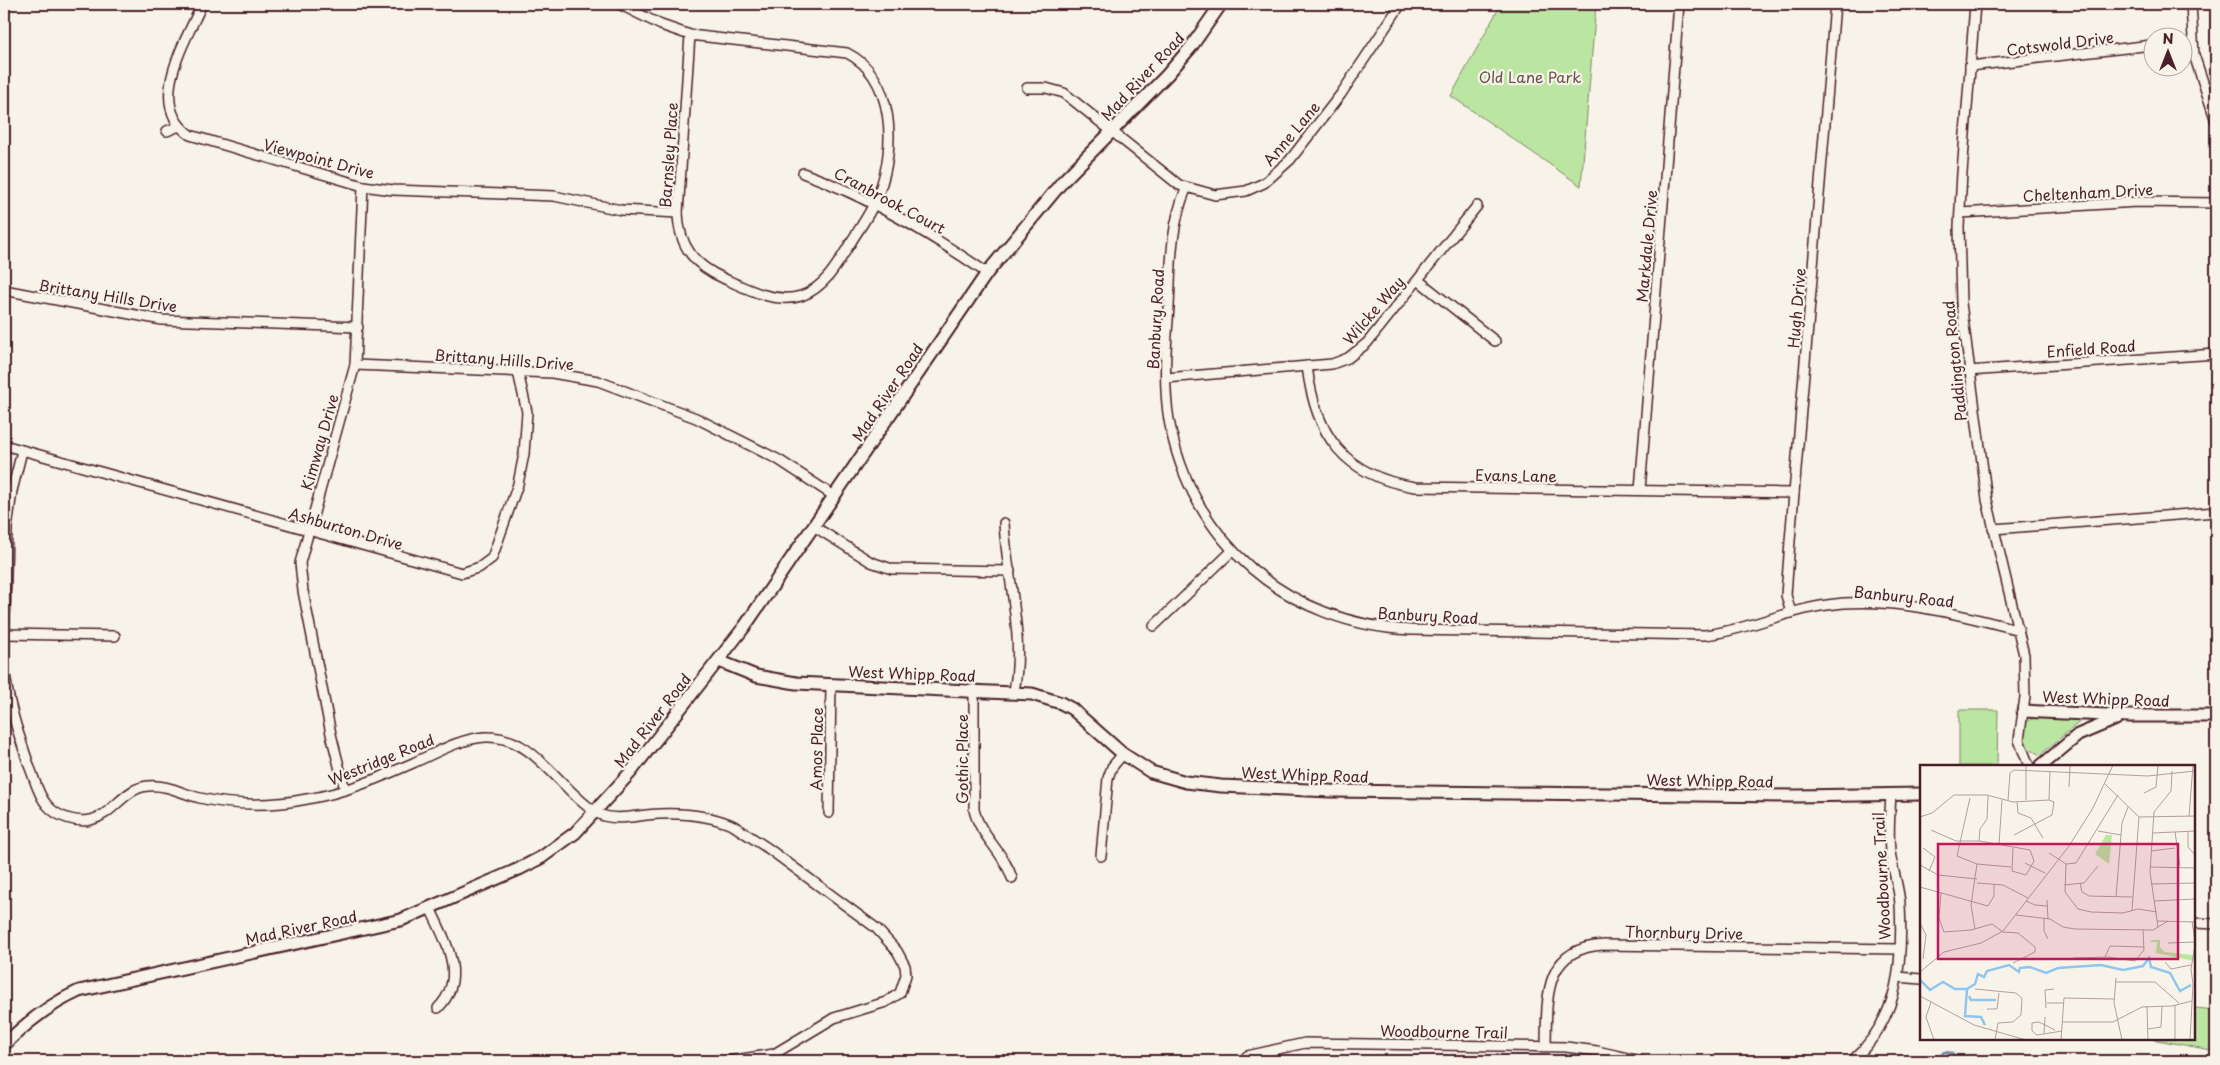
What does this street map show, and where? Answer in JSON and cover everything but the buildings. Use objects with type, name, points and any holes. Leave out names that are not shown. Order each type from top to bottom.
[{"type":"street","points":[[167,131],[179,126],[170,109],[169,86],[202,4]]},
{"type":"street","points":[[619,4],[660,25],[690,35],[837,51],[857,58],[865,66],[881,92],[889,135],[886,172],[874,204]]},
{"type":"street","name":"Mad River Road","points":[[4,1045],[38,1014],[59,1000],[86,989],[401,920],[542,857],[575,832],[630,774],[719,661],[815,527],[834,496],[987,273],[1052,193],[1167,75],[1191,47],[1221,4]]},
{"type":"street","name":"Anne Lane","points":[[1027,88],[1046,88],[1064,93],[1168,179],[1186,189],[1216,194],[1236,193],[1255,188],[1275,174],[1290,160],[1341,94],[1401,4]]},
{"type":"street","name":"Markdale Drive","points":[[1640,490],[1680,4]]},
{"type":"street","name":"Hugh Drive","points":[[1791,613],[1786,595],[1835,4]]},
{"type":"street","name":"Paddington Road","points":[[1975,4],[1960,213],[1960,303],[1980,459],[1993,529],[2019,630],[2026,672],[2023,711]]},
{"type":"street","points":[[2188,28],[2190,4]]},
{"type":"street","name":"Barnsley Place","points":[[690,35],[678,213],[680,234],[685,248],[692,258],[704,269],[761,294],[786,298],[799,296],[822,284],[846,250],[874,204]]},
{"type":"street","name":"Cotswold Drive","points":[[1970,66],[2142,46]]},
{"type":"street","points":[[2192,55],[2216,121]]},
{"type":"street","name":"Viewpoint Drive","points":[[179,126],[190,135],[205,140],[363,186],[393,190],[554,196],[613,209],[678,213]]},
{"type":"street","name":"Cranbrook Court","points":[[803,173],[831,183],[918,226],[987,273]]},
{"type":"street","name":"Kimway Drive","points":[[345,790],[336,757],[300,573],[301,552],[355,365],[363,186]]},
{"type":"street","name":"Banbury Road","points":[[1186,189],[1178,209],[1173,240],[1166,378],[1169,419],[1180,463],[1197,503],[1232,551],[1272,585],[1308,606],[1340,619],[1388,629],[1705,635],[1738,630],[1827,604],[1876,604],[1954,614],[2019,630]]},
{"type":"street","name":"Cheltenham Drive","points":[[1960,213],[2137,202],[2216,203]]},
{"type":"street","name":"Wilcke Way","points":[[1166,378],[1339,362],[1357,352],[1477,206]]},
{"type":"street","points":[[1418,280],[1495,341]]},
{"type":"street","name":"Brittany Hills Drive","points":[[4,290],[162,320],[358,327]]},
{"type":"street","name":"Enfield Road","points":[[1968,371],[2216,354]]},
{"type":"street","name":"Brittany Hills Drive","points":[[355,365],[518,372],[573,376],[598,381],[696,418],[749,444],[834,496]]},
{"type":"street","name":"Evans Lane","points":[[1307,366],[1313,405],[1323,428],[1341,452],[1364,470],[1379,478],[1415,487],[1794,493]]},
{"type":"street","name":"Ashburton Drive","points":[[4,445],[454,572],[472,571],[487,563],[498,544],[521,472],[527,412],[518,372]]},
{"type":"street","points":[[22,451],[12,491],[8,529],[5,634],[115,636]]},
{"type":"street","points":[[1993,529],[2216,512]]},
{"type":"street","points":[[1004,523],[1015,616],[1016,667],[1014,691]]},
{"type":"street","points":[[815,527],[870,562],[892,569],[1010,571]]},
{"type":"street","points":[[1154,626],[1232,551]]},
{"type":"street","name":"Westridge Road","points":[[5,634],[4,664],[9,702],[36,784],[46,804],[54,812],[72,820],[91,820],[110,810],[134,790],[151,786],[169,787],[199,798],[236,804],[305,800],[345,790],[381,777],[462,742],[496,738],[506,740],[525,749],[596,812]]},
{"type":"street","name":"West Whipp Road","points":[[719,661],[739,671],[772,680],[831,685],[1014,691],[1046,697],[1072,709],[1138,765],[1163,777],[1204,784],[1262,788],[1780,796],[1920,794]]},
{"type":"street","name":"Amos Place","points":[[829,813],[831,685]]},
{"type":"street","name":"Gothic Place","points":[[974,689],[974,810],[980,826],[1004,857],[1012,878]]},
{"type":"street","name":"West Whipp Road","points":[[2029,765],[2019,740],[2023,711],[2128,716],[2216,716]]},
{"type":"street","points":[[2043,765],[2067,743],[2090,728],[2128,716]]},
{"type":"street","points":[[1101,856],[1108,778],[1112,767],[1123,754]]},
{"type":"street","name":"Woodbourne Trail","points":[[1852,1061],[1872,1041],[1889,1012],[1898,978],[1900,904],[1892,868],[1889,830],[1891,794]]},
{"type":"street","points":[[596,812],[616,817],[658,814],[701,816],[726,823],[769,849],[851,908],[887,939],[902,958],[906,975],[905,982],[900,993],[894,998],[834,1018],[774,1054],[729,1061]]},
{"type":"street","points":[[430,908],[447,946],[454,971],[450,992],[438,1008]]},
{"type":"street","points":[[2195,923],[2216,924]]},
{"type":"street","name":"Thornbury Drive","points":[[1546,1046],[1547,998],[1554,973],[1564,960],[1585,948],[1604,945],[1899,949]]},
{"type":"street","points":[[1898,978],[1920,979]]},
{"type":"street","name":"Woodbourne Trail","points":[[1246,1056],[1306,1043],[1546,1046],[1582,1048],[1641,1061]]},
{"type":"green space","name":"Old Lane Park","points":[[1501,4],[1596,4],[1581,186],[1451,96]]},
{"type":"green space","points":[[1959,710],[1998,710],[1997,765],[1959,765]]},
{"type":"green space","points":[[2040,715],[2083,719],[2040,755],[2026,747],[2023,732],[2026,722]]},
{"type":"green space","points":[[2195,1008],[2216,1010],[2216,1051],[2157,1040],[2195,1040]]},
{"type":"waterway","points":[[1936,1061],[1944,1052],[1952,1053],[1959,1061]]}]
